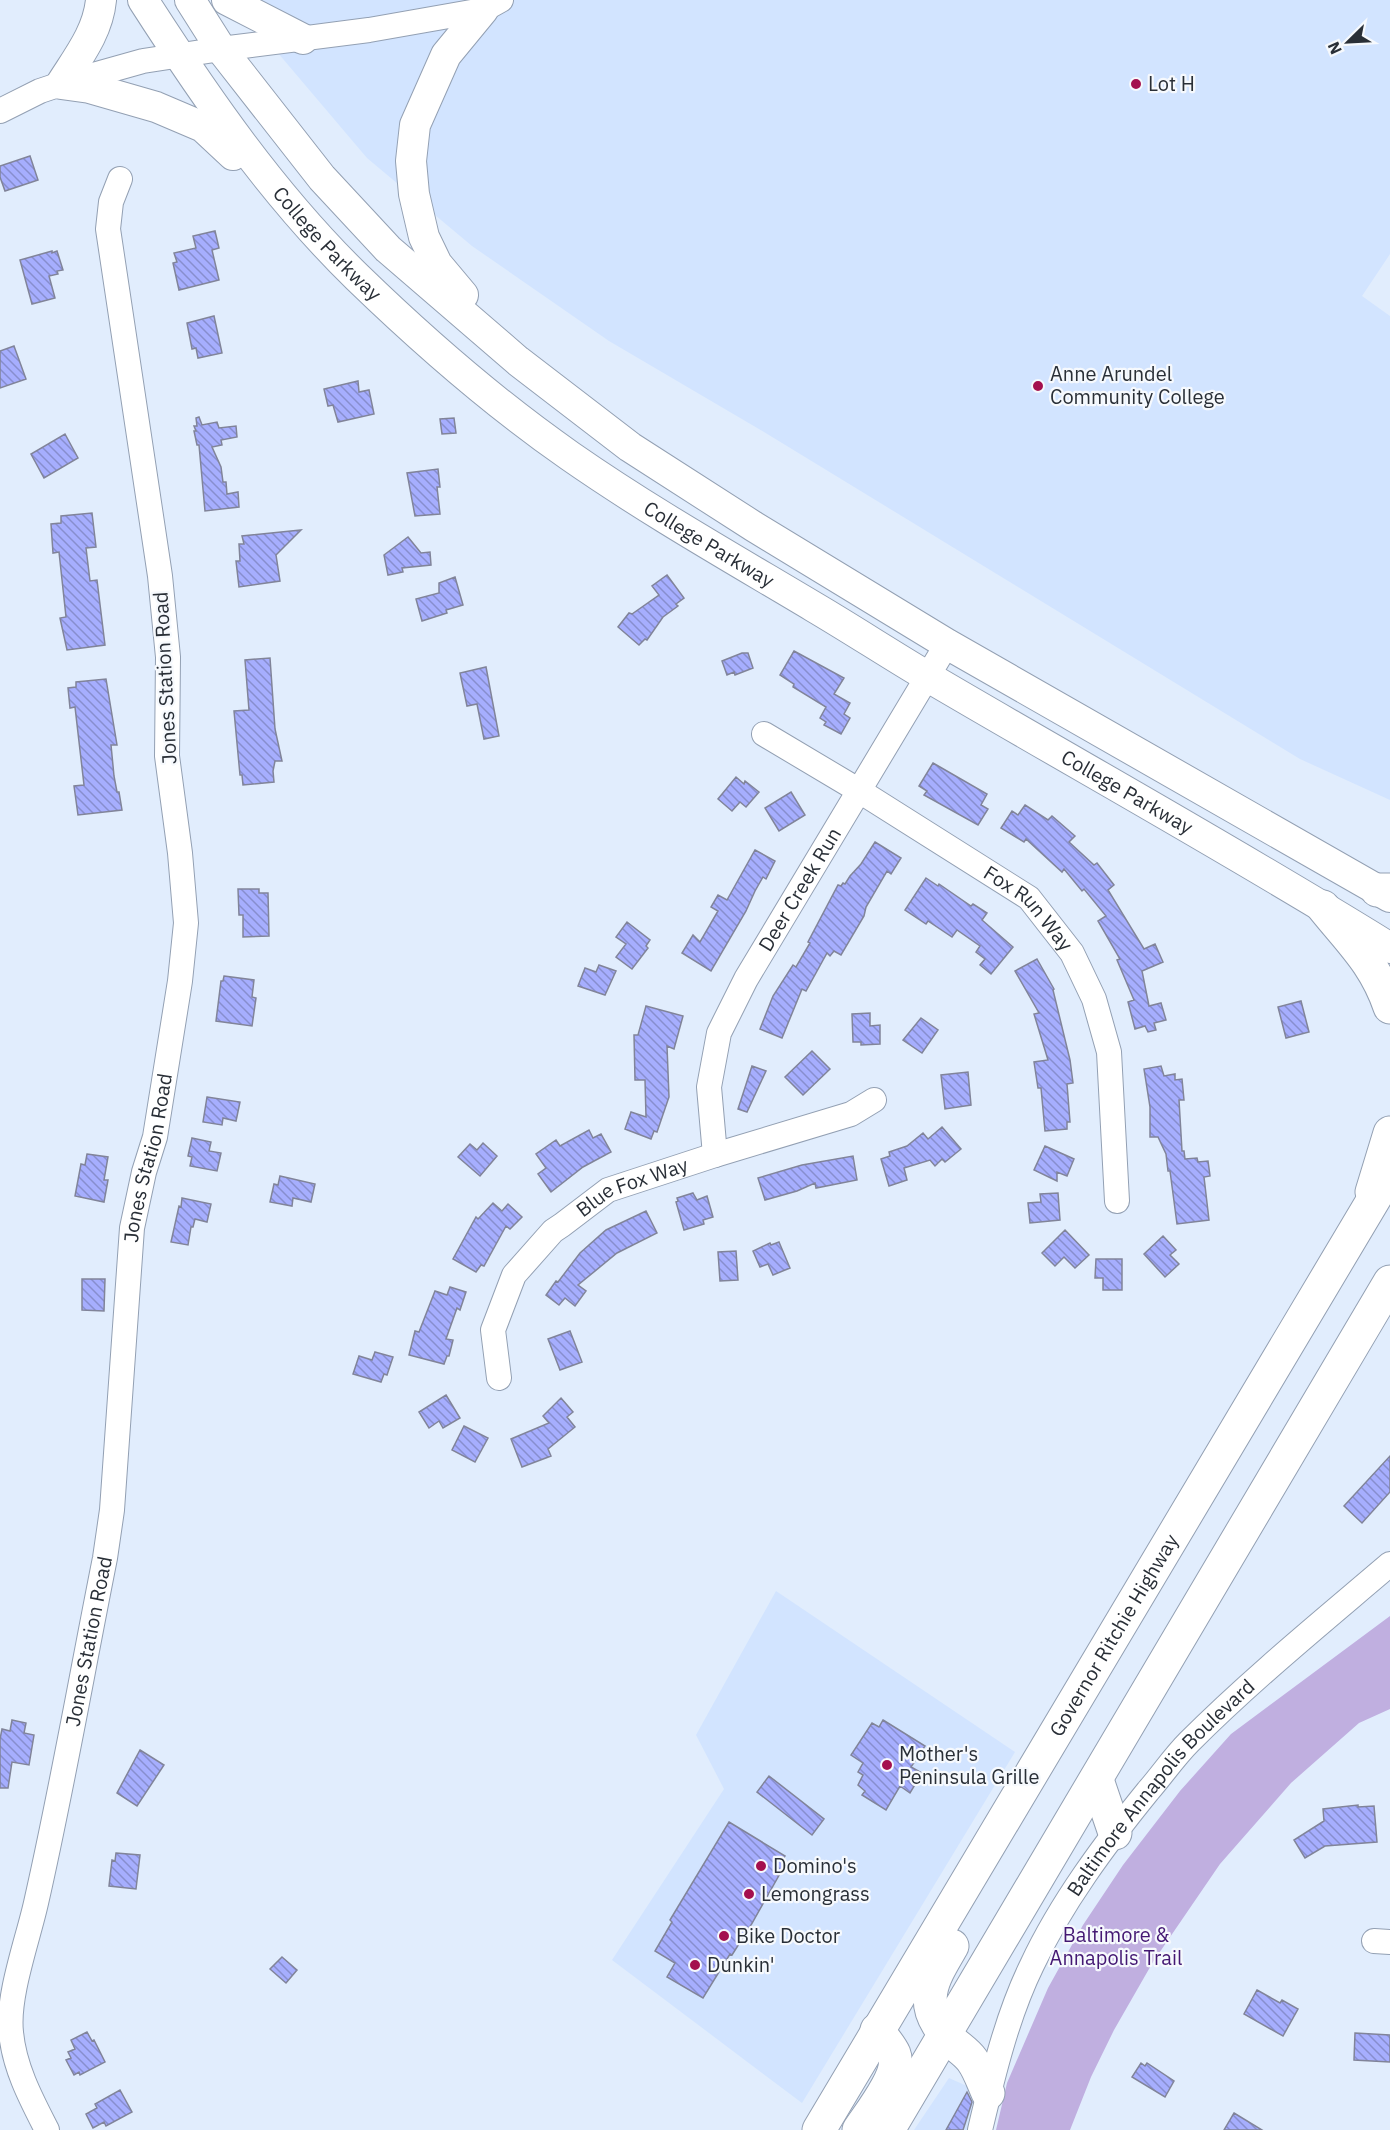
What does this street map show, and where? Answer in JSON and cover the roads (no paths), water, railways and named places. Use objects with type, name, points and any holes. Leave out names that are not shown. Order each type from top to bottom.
[{"type":"highway","points":[[1323,907],[1365,956],[1382,985],[1390,1007]]},
{"type":"highway","points":[[1366,1213],[1390,1133]]},
{"type":"highway","name":"Governor Ritchie Highway","points":[[819,2130],[1390,1172]]},
{"type":"highway","points":[[888,2130],[1390,1282]]},
{"type":"highway","points":[[988,2093],[971,2058],[945,2034],[933,2015],[930,1998],[932,1980],[1036,1805],[1063,1719]]},
{"type":"highway","points":[[1097,1780],[1115,1833]]},
{"type":"highway","points":[[859,2130],[887,2087],[895,2068],[894,2055],[877,2030]]},
{"type":"main road","points":[[101,0],[100,14],[92,34],[61,84],[123,96],[203,127],[288,203]]},
{"type":"main road","name":"College Parkway","points":[[143,0],[233,134],[288,203],[354,275],[429,344],[516,416],[647,506],[928,676],[1390,948]]},
{"type":"main road","name":"College Parkway","points":[[190,0],[221,49],[322,178],[388,249],[518,362],[630,447],[753,526],[947,644],[1386,892]]},
{"type":"main road","points":[[227,0],[303,39]]},
{"type":"main road","points":[[492,5],[446,55],[415,125],[411,162],[414,194],[424,237],[437,264],[518,362]]},
{"type":"street","points":[[0,111],[40,91],[143,61],[369,30],[492,5]]},
{"type":"street","name":"Jones Station Road","points":[[47,2130],[16,2061],[10,2031],[7,1993],[36,1903],[105,1558],[112,1510],[132,1228],[154,1137],[180,981],[186,923],[180,853],[167,756],[168,657],[160,576],[108,229],[111,202],[120,179]]},
{"type":"street","name":"Deer Creek Run","points":[[715,1155],[709,1087],[719,1033],[746,979],[947,644]]},
{"type":"street","name":"Fox Run Way","points":[[764,734],[858,790],[1029,898],[1072,953],[1094,999],[1109,1052],[1117,1201]]},
{"type":"street","name":"Blue Fox Way","points":[[499,1378],[493,1330],[514,1275],[553,1231],[609,1190],[851,1114],[874,1100]]},
{"type":"street","name":"Baltimore Annapolis Boulevard","points":[[980,2130],[988,2093],[1016,2003],[1032,1965],[1089,1869],[1115,1833],[1187,1744],[1390,1564]]},
{"type":"place","name":"Lot H","points":[[1136,84]]},
{"type":"place","name":"Anne Arundel Community College","points":[[1038,386]]},
{"type":"place","name":"Mother's Peninsula Grille","points":[[887,1765]]},
{"type":"place","name":"Domino's","points":[[761,1866]]},
{"type":"place","name":"Lemongrass","points":[[749,1894]]},
{"type":"place","name":"Bike Doctor","points":[[724,1936]]},
{"type":"place","name":"Dunkin'","points":[[695,1965]]},
{"type":"park label","name":"Baltimore & Annapolis Trail","points":[[1116,1946]]}]
